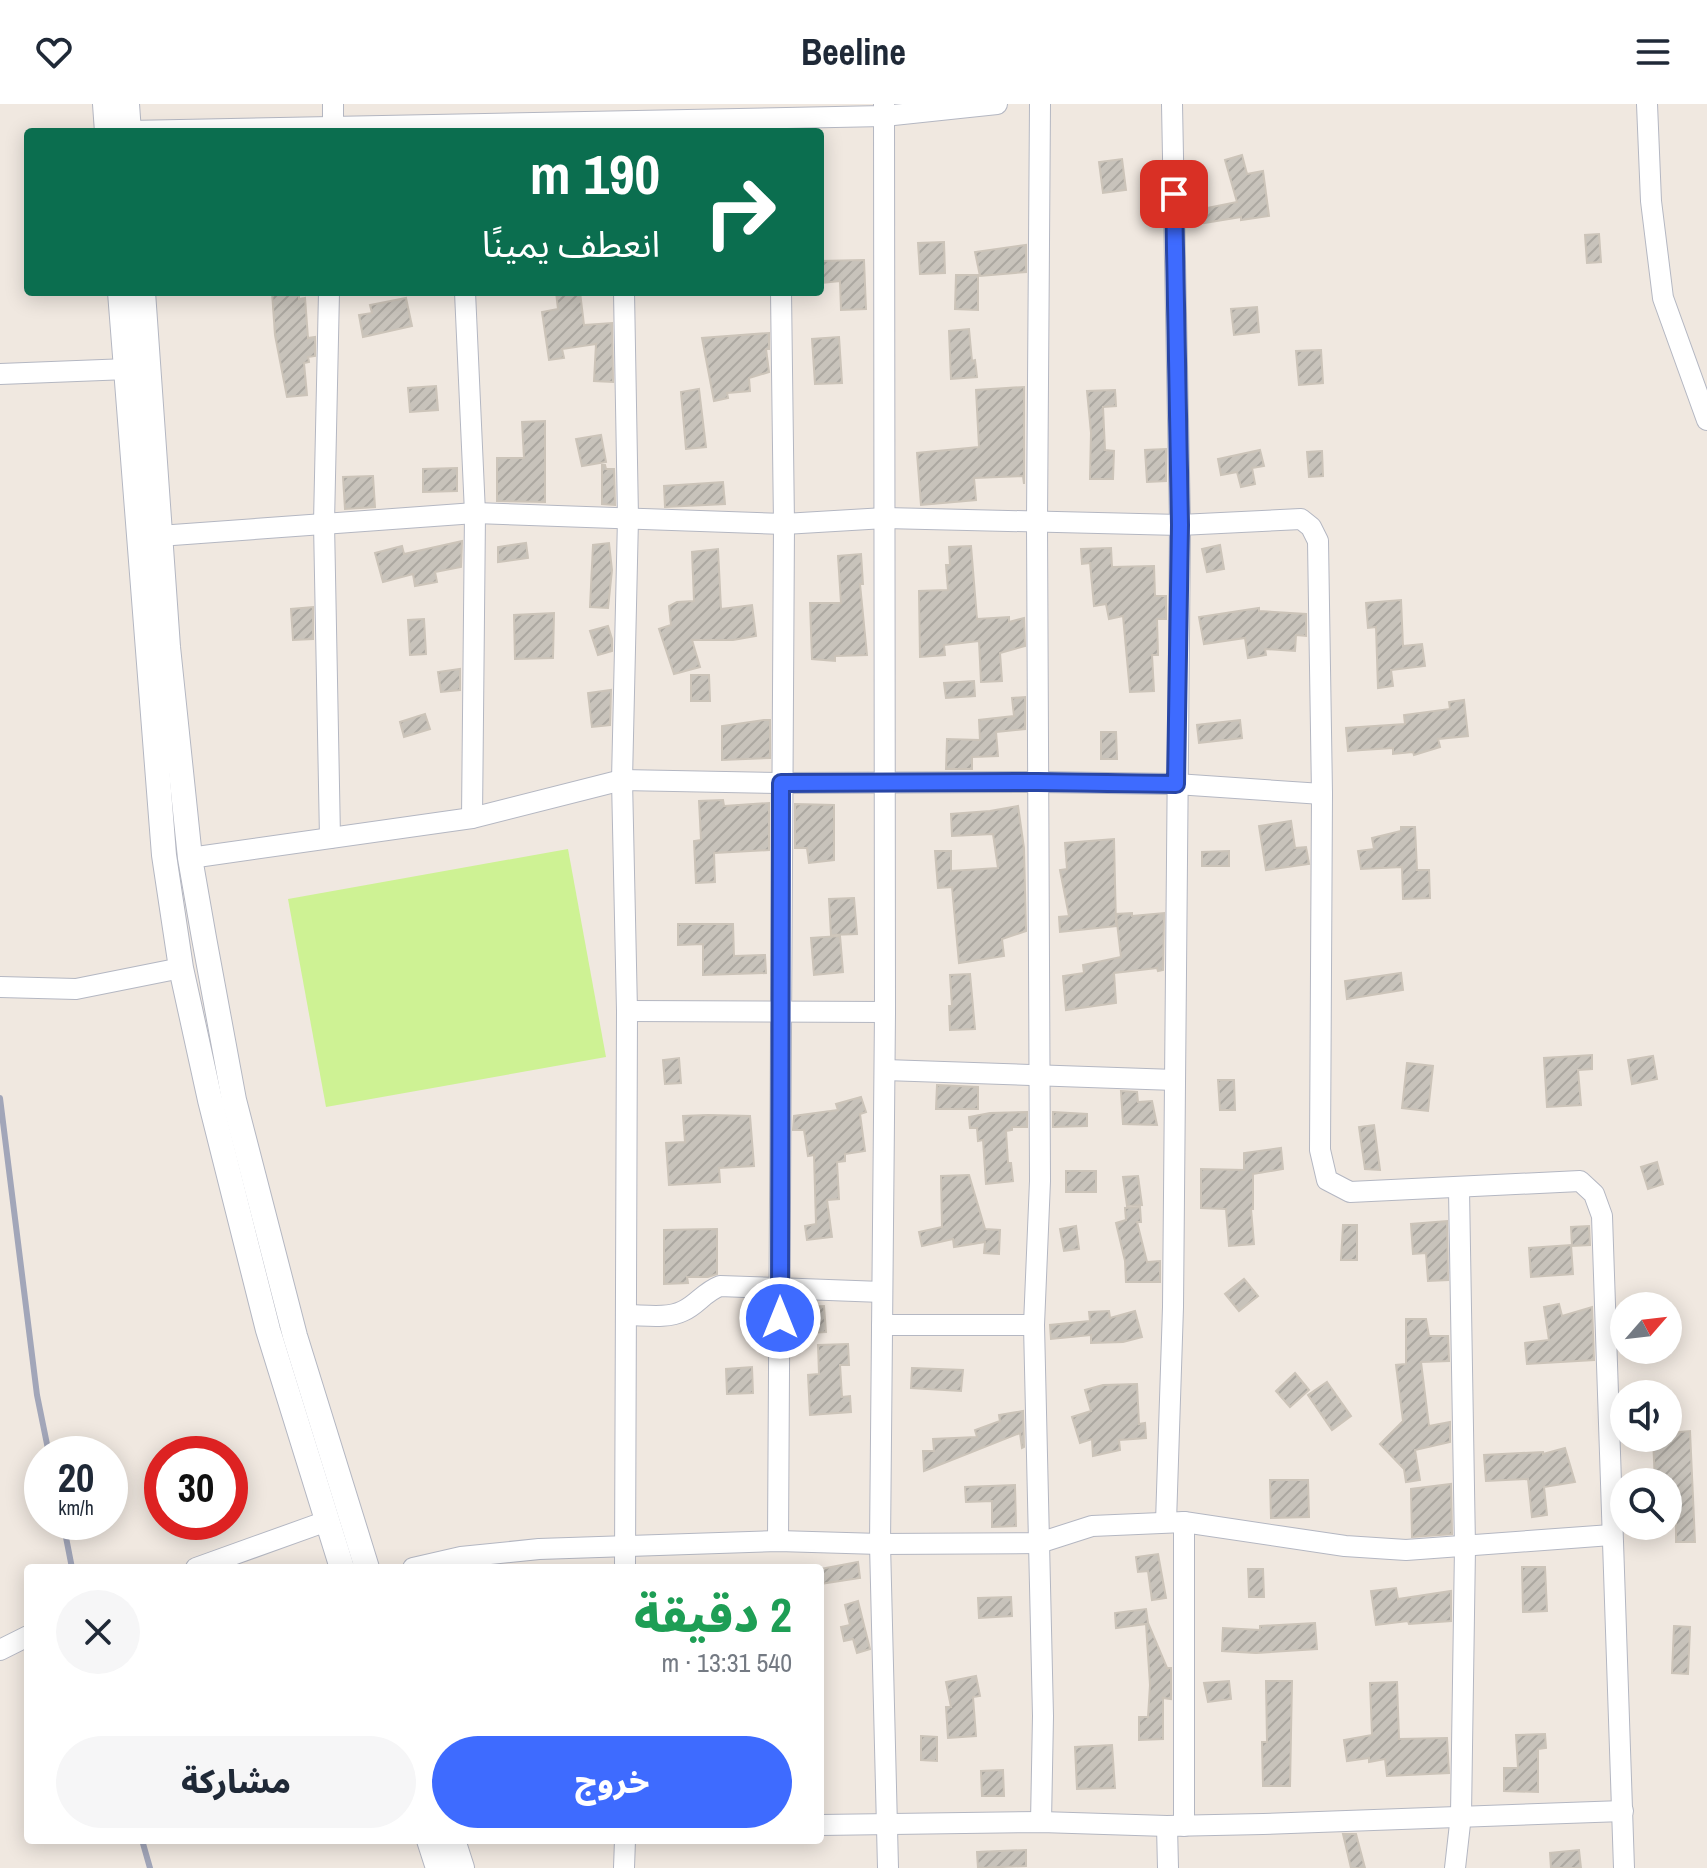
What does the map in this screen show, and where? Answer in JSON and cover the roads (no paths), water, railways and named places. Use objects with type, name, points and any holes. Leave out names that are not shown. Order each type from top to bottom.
[{"type":"street","points":[[105,104],[107,128]]},
{"type":"street","points":[[127,104],[129,128]]},
{"type":"street","points":[[333,104],[333,128]]},
{"type":"street","points":[[358,128],[459,120],[778,118],[997,104]]},
{"type":"street","points":[[1040,104],[1037,522],[1040,1181],[1034,1325],[1043,1716],[1041,1822]]},
{"type":"street","points":[[1168,1868],[1175,1826],[1173,1307],[1180,525],[1172,104]]},
{"type":"street","points":[[1647,104],[1651,201],[1663,298],[1707,420]]},
{"type":"street","points":[[884,110],[886,783],[880,1544],[888,1868]]},
{"type":"street","points":[[120,296],[164,855],[181,968],[268,1330],[341,1564]]},
{"type":"street","points":[[143,296],[151,372],[159,536],[190,858],[234,1100],[295,1336],[366,1564]]},
{"type":"street","points":[[329,296],[324,523],[330,838]]},
{"type":"street","points":[[465,296],[475,513],[472,818]]},
{"type":"street","points":[[624,296],[628,518],[622,780],[627,1011],[625,1564]]},
{"type":"street","points":[[778,1541],[784,524],[781,296]]},
{"type":"street","points":[[0,374],[128,369]]},
{"type":"street","points":[[159,536],[475,513],[784,524],[885,518],[1180,525],[1301,519],[1311,527],[1318,541],[1322,794],[1320,1150],[1327,1180],[1350,1192],[1580,1181],[1594,1194],[1602,1216],[1610,1500]]},
{"type":"street","points":[[190,858],[472,818],[622,780],[1176,784],[1322,794]]},
{"type":"street","points":[[0,987],[76,989],[181,968]]},
{"type":"street","points":[[627,1011],[885,1012]]},
{"type":"street","points":[[885,1070],[1175,1080]]},
{"type":"street","points":[[1455,1868],[1461,1815],[1465,1547],[1459,1189]]},
{"type":"street","points":[[626,1315],[665,1315],[685,1311],[706,1291],[720,1286],[882,1292]]},
{"type":"street","points":[[882,1325],[1034,1325]]},
{"type":"street","points":[[207,1564],[327,1521]]},
{"type":"street","points":[[430,1564],[508,1552],[624,1546],[778,1541],[1039,1543],[1092,1526],[1175,1522],[1345,1546],[1406,1550],[1610,1535]]},
{"type":"street","points":[[1611,1540],[1624,1868]]},
{"type":"street","points":[[0,1650],[24,1638]]},
{"type":"street","points":[[824,1825],[1041,1822],[1175,1826],[1623,1811]]},
{"type":"street","points":[[430,1844],[438,1868]]},
{"type":"street","points":[[454,1844],[462,1868]]},
{"type":"street","points":[[624,1868],[625,1844]]},
{"type":"railway","points":[[0,1098],[37,1395],[45,1436]]},
{"type":"railway","points":[[67,1540],[71,1564]]},
{"type":"railway","points":[[143,1844],[150,1868]]}]
